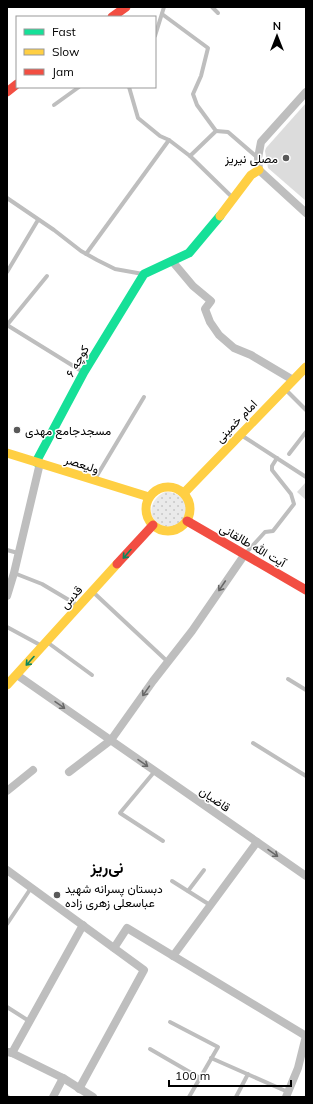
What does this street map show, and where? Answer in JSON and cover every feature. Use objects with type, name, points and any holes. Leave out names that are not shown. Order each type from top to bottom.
[{"type":"street","points":[[113,16],[121,8]]},
{"type":"street","points":[[7,92],[16,85]]},
{"type":"street","points":[[306,92],[261,142],[258,158],[259,170],[306,213]]},
{"type":"street","points":[[144,274],[189,253],[213,225],[251,175],[259,170]]},
{"type":"street","points":[[172,261],[193,286],[211,301],[205,309],[210,322],[220,335],[234,348],[251,355],[293,380]]},
{"type":"street","name":"۶ کوچه","points":[[38,463],[84,372],[144,274]]},
{"type":"street","name":"امام خمینی","points":[[184,493],[306,367]]},
{"type":"street","name":"ولیعصر","points":[[7,453],[149,498]]},
{"type":"street","points":[[7,596],[14,573],[38,463]]},
{"type":"street","points":[[165,487],[178,489],[184,493],[191,506],[188,521],[178,530],[171,531],[158,529],[153,525],[148,519],[146,504],[154,492],[165,487]]},
{"type":"street","name":"آیت الله طالقانی","points":[[188,521],[306,590]]},
{"type":"street","name":"قدس","points":[[7,685],[153,525]]},
{"type":"street","points":[[69,772],[111,740],[153,681],[192,631],[245,554]]},
{"type":"street","name":"قاضیان","points":[[17,675],[306,876]]},
{"type":"street","points":[[7,791],[33,770]]},
{"type":"street","points":[[173,956],[257,842]]},
{"type":"street","points":[[7,870],[144,970],[79,1089]]},
{"type":"street","points":[[83,925],[10,1052],[63,1078],[92,1097]]},
{"type":"street","points":[[114,948],[127,928],[306,1036],[298,1068],[287,1095]]},
{"type":"street","points":[[53,1097],[63,1078]]},
{"type":"lane","points":[[156,33],[164,7]]},
{"type":"lane","points":[[212,7],[218,12]]},
{"type":"lane","points":[[162,14],[208,48],[201,76],[193,94],[197,105],[216,130],[228,132],[258,158]]},
{"type":"lane","points":[[54,105],[78,88]]},
{"type":"lane","points":[[129,88],[138,118],[160,136],[169,140],[190,156],[233,198]]},
{"type":"lane","points":[[190,156],[216,130]]},
{"type":"lane","points":[[86,254],[169,140]]},
{"type":"lane","points":[[7,198],[86,254],[115,269],[144,274]]},
{"type":"lane","points":[[7,272],[38,220]]},
{"type":"lane","points":[[47,276],[7,325],[84,372]]},
{"type":"lane","points":[[285,388],[306,410]]},
{"type":"lane","points":[[93,481],[144,397]]},
{"type":"lane","points":[[289,454],[306,432]]},
{"type":"lane","points":[[240,434],[306,477]]},
{"type":"lane","points":[[245,554],[265,532],[273,531],[294,504],[292,494],[272,470],[272,466],[277,458]]},
{"type":"lane","points":[[7,550],[18,552]]},
{"type":"lane","points":[[14,573],[42,584],[79,607]]},
{"type":"lane","points":[[92,592],[168,662]]},
{"type":"lane","points":[[7,627],[45,644],[92,675]]},
{"type":"lane","points":[[288,679],[306,690]]},
{"type":"lane","points":[[253,743],[306,776]]},
{"type":"lane","points":[[155,771],[120,813],[163,841]]},
{"type":"lane","points":[[188,891],[204,870]]},
{"type":"lane","points":[[172,881],[210,906]]},
{"type":"lane","points":[[7,924],[32,888]]},
{"type":"lane","points":[[7,1007],[29,1021]]},
{"type":"lane","points":[[170,1022],[218,1047],[189,1097]]},
{"type":"lane","points":[[150,1049],[200,1078]]},
{"type":"lane","points":[[211,1058],[248,1074],[287,1095]]},
{"type":"lane","points":[[236,1097],[248,1074]]},
{"type":"shaded area","points":[[165,492],[174,493],[181,497],[184,501],[186,505],[186,514],[183,526],[166,527],[154,519],[151,509],[155,499]]},
{"type":"building","name":"مصلی نیریز","points":[[306,103],[306,201],[268,168],[265,151]]},
{"type":"building","points":[[306,482],[306,500],[297,492]]},
{"type":"traffic: fast","points":[[36,462],[84,372],[144,274],[189,253],[220,216]]},
{"type":"traffic: slow","points":[[220,216],[251,175],[259,170]]},
{"type":"traffic: slow","points":[[184,493],[306,367]]},
{"type":"traffic: slow","points":[[7,453],[149,497]]},
{"type":"traffic: slow","points":[[172,487],[184,493],[189,501],[190,509],[189,517],[184,525],[176,530],[164,531],[152,525],[147,517],[146,505],[152,493],[160,488],[172,487]]},
{"type":"traffic: slow","points":[[7,685],[117,564]]},
{"type":"traffic: jam","points":[[113,16],[126,7]]},
{"type":"traffic: jam","points":[[7,92],[16,85]]},
{"type":"traffic: jam","points":[[187,521],[306,590]]},
{"type":"traffic: jam","points":[[117,564],[153,525]]},
{"type":"place","name":"مصلی نیریز","points":[[286,158]]},
{"type":"place","name":"مسجدجامع مهدی","points":[[17,430]]},
{"type":"place","name":"دبستان پسرانه شهید عباسعلی زهری زاده","points":[[57,895]]},
{"type":"district","name":"نی‌ریز","points":[[107,867]]}]
